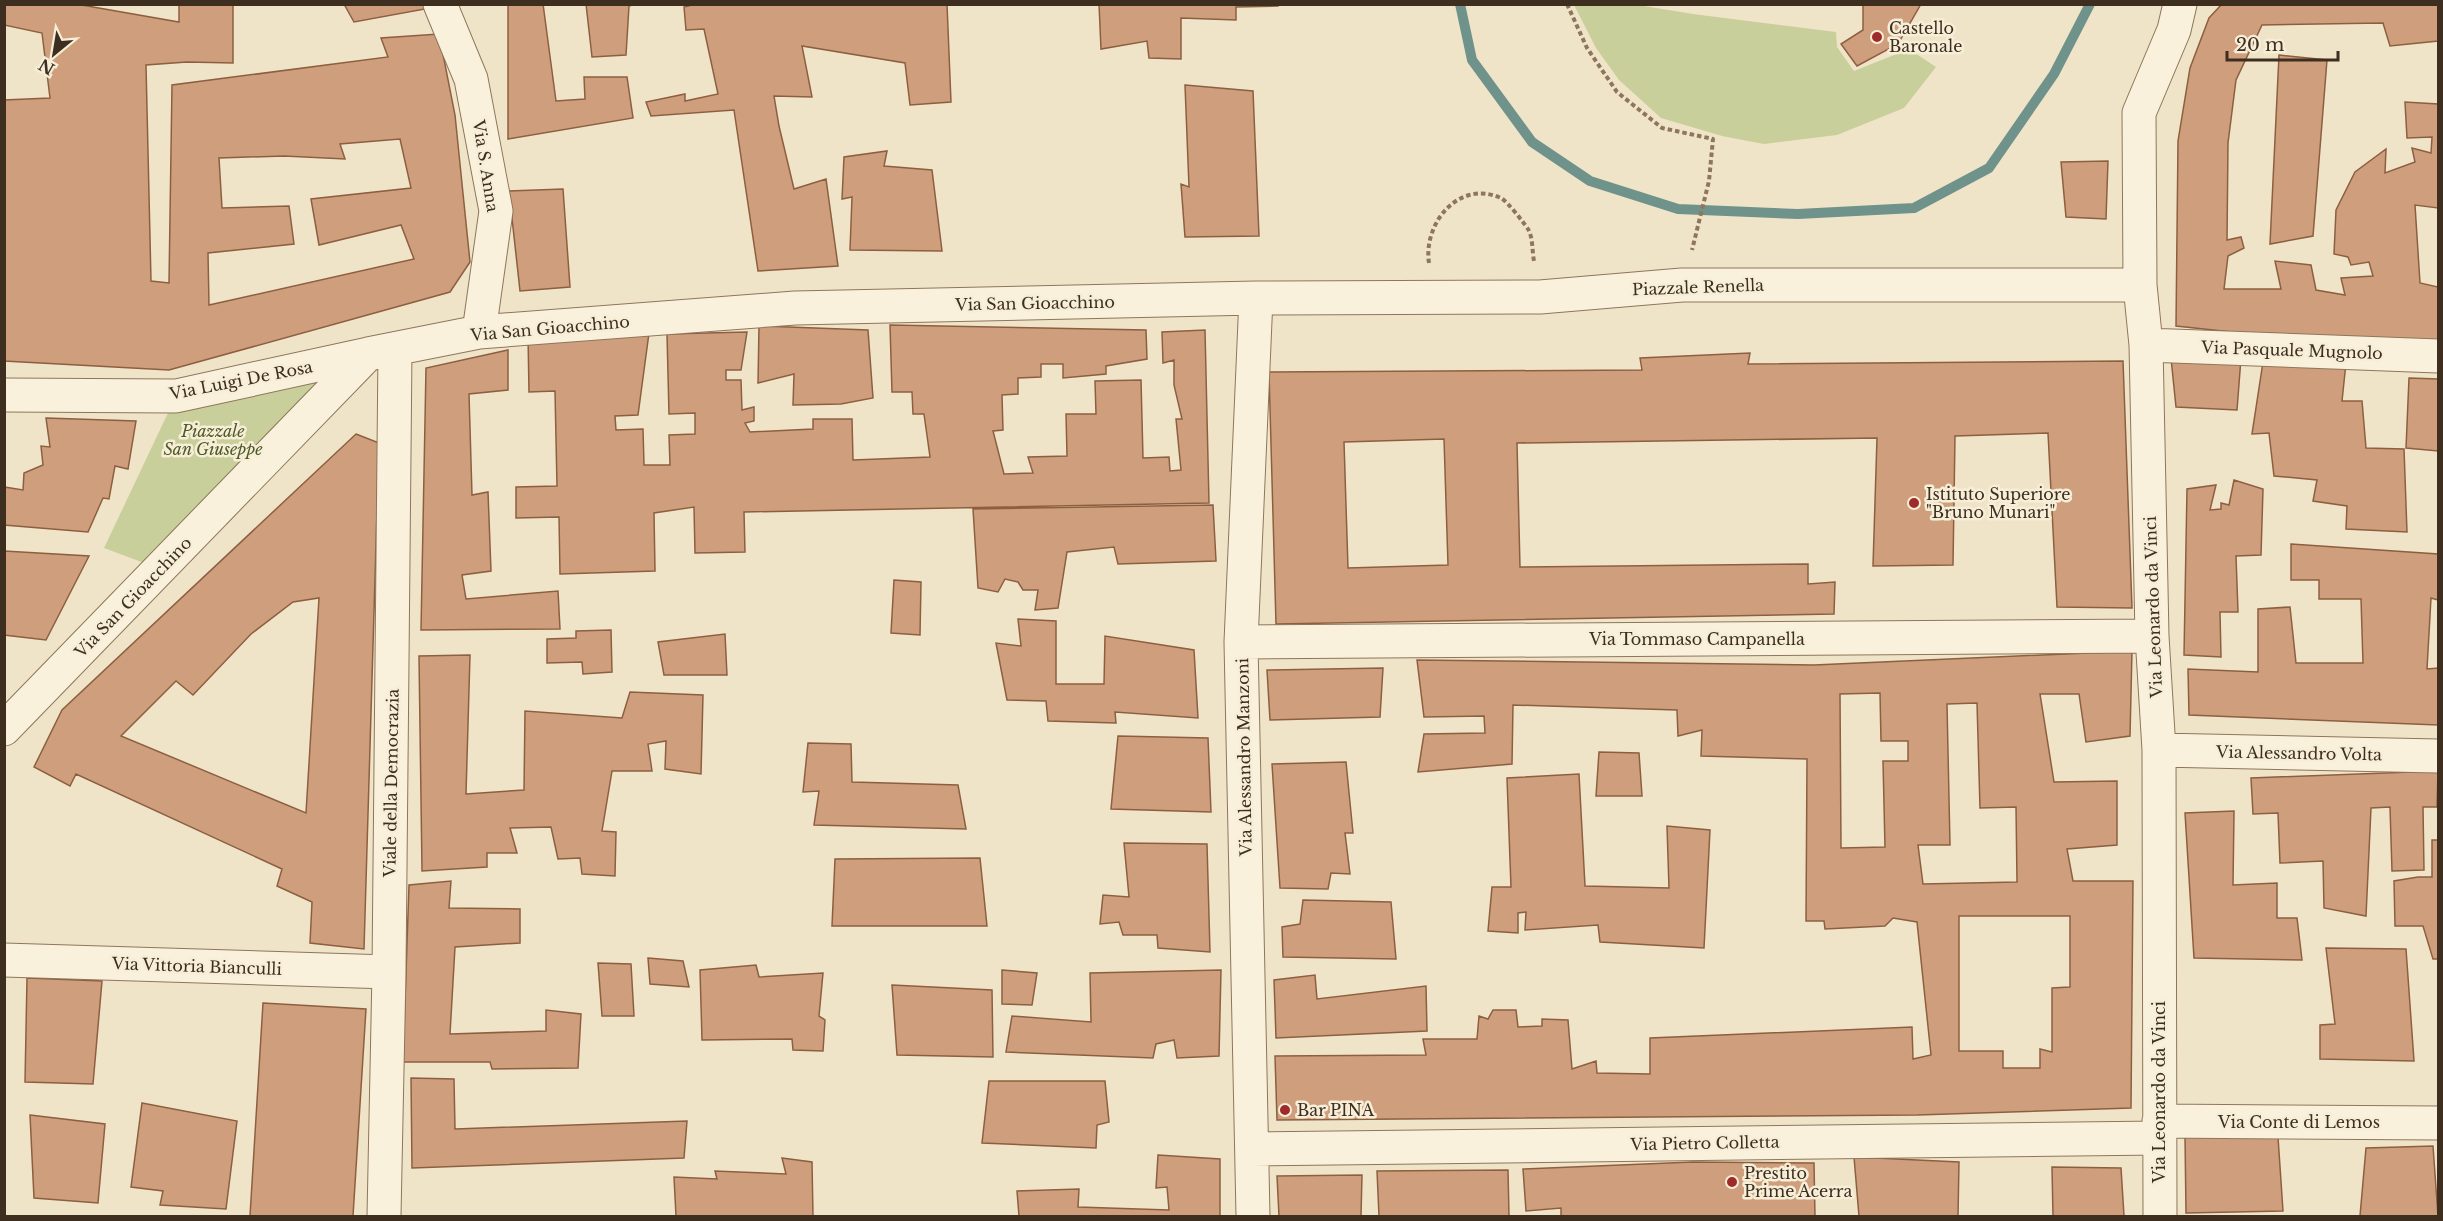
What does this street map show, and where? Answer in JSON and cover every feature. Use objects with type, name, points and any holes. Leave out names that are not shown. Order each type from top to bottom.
[{"type":"street","name":"Via S. Anna","points":[[440,4],[471,79],[496,211],[478,332]]},
{"type":"street","name":"Via Leonardo da Vinci","points":[[2160,1216],[2159,750],[2152,636],[2146,345],[2140,285],[2139,113],[2174,30],[2180,4]]},
{"type":"street","name":"Piazzale Renella","points":[[1256,298],[1540,297],[1682,285],[2140,285]]},
{"type":"street","name":"Via San Gioacchino","points":[[4,729],[381,352],[478,332],[795,308],[1256,298]]},
{"type":"street","name":"Via Alessandro Manzoni","points":[[1252,1216],[1241,642],[1256,298]]},
{"type":"street","name":"Via Pasquale Mugnolo","points":[[2146,345],[2439,356]]},
{"type":"street","name":"Via Luigi De Rosa","points":[[4,395],[176,396],[381,352]]},
{"type":"street","name":"Viale della Democrazia","points":[[381,352],[389,972],[384,1216]]},
{"type":"street","name":"Via Tommaso Campanella","points":[[1241,642],[2152,636]]},
{"type":"street","name":"Via Alessandro Volta","points":[[2159,750],[2439,756]]},
{"type":"street","name":"Via Vittoria Bianculli","points":[[4,960],[389,972]]},
{"type":"street","name":"Via Conte di Lemos","points":[[2159,1130],[2439,1123]]},
{"type":"street","name":"Via Pietro Colletta","points":[[1252,1149],[2159,1130]]},
{"type":"path","points":[[1568,4],[1587,48],[1617,92],[1662,128],[1713,139],[1709,182],[1695,238]]},
{"type":"path","points":[[1434,297],[1427,250],[1436,224],[1444,209],[1457,199],[1477,192],[1502,199],[1529,230],[1540,297]]},
{"type":"green space","points":[[1574,5],[1638,5],[1836,32],[1837,47],[1854,71],[1909,49],[1936,67],[1904,108],[1837,135],[1764,144],[1722,136],[1661,118],[1619,80],[1596,48]]},
{"type":"green space","name":"Piazzale San Giuseppe","points":[[368,354],[160,569],[104,548],[176,396]]},
{"type":"building","points":[[4,4],[76,4],[179,22],[179,4],[233,4],[233,63],[187,62],[146,65],[151,281],[169,283],[172,85],[388,57],[381,38],[439,34],[455,115],[470,262],[450,292],[169,370],[4,361],[4,100],[50,98],[42,33],[4,25]],"holes":[[[400,139],[411,188],[311,199],[319,245],[401,225],[414,259],[209,305],[208,253],[294,244],[289,206],[222,208],[219,158],[284,156],[345,159],[340,144]]]},
{"type":"building","points":[[344,4],[423,4],[425,9],[354,22]]},
{"type":"building","points":[[508,4],[543,4],[556,101],[585,99],[584,77],[627,77],[633,118],[508,139]]},
{"type":"building","points":[[586,4],[636,4],[629,6],[626,55],[592,57]]},
{"type":"building","points":[[696,4],[947,4],[951,102],[910,105],[905,63],[802,46],[812,97],[774,96],[794,189],[826,179],[838,266],[758,271],[734,110],[651,116],[646,102],[685,94],[685,101],[718,94],[704,29],[686,30],[684,7]]},
{"type":"building","points":[[1099,4],[1278,4],[1278,6],[1236,7],[1236,20],[1181,18],[1181,59],[1149,58],[1147,41],[1101,49]]},
{"type":"building","name":"Castello Baronale","points":[[1863,4],[1921,4],[1898,44],[1857,66],[1841,44],[1863,30]]},
{"type":"building","points":[[2222,4],[2438,4],[2438,41],[2390,46],[2383,23],[2262,25],[2236,80],[2228,143],[2227,240],[2241,237],[2244,248],[2228,256],[2224,289],[2281,289],[2275,261],[2311,265],[2316,290],[2345,295],[2341,278],[2373,276],[2369,262],[2351,265],[2348,257],[2334,254],[2336,210],[2355,172],[2386,149],[2385,173],[2415,162],[2412,148],[2431,153],[2432,137],[2407,138],[2405,102],[2438,104],[2438,208],[2415,205],[2420,283],[2438,287],[2438,344],[2289,338],[2176,326],[2178,141],[2190,68],[2209,18]]},
{"type":"building","points":[[2279,55],[2327,60],[2313,236],[2270,244]]},
{"type":"building","points":[[1185,85],[1253,91],[1259,236],[1185,237],[1181,184],[1189,187]]},
{"type":"building","points":[[887,151],[884,166],[932,170],[942,251],[850,250],[852,197],[842,199],[844,157]]},
{"type":"building","points":[[2108,161],[2106,219],[2066,217],[2061,162]]},
{"type":"building","points":[[563,189],[570,287],[520,291],[509,191]]},
{"type":"building","points":[[890,325],[1146,330],[1147,359],[1106,366],[1106,374],[1063,378],[1063,364],[1041,364],[1041,377],[1018,378],[1018,394],[1002,395],[1003,430],[993,431],[1004,474],[1033,473],[1028,457],[1067,456],[1066,414],[1096,414],[1095,381],[1141,380],[1143,458],[1169,457],[1170,471],[1181,470],[1176,419],[1182,419],[1174,385],[1174,360],[1163,363],[1162,332],[1205,330],[1209,503],[744,512],[745,552],[695,553],[694,507],[654,513],[655,571],[560,574],[559,517],[516,518],[516,487],[557,486],[555,391],[529,392],[528,335],[649,333],[638,415],[615,416],[616,430],[643,429],[644,465],[670,465],[669,435],[695,434],[695,413],[669,414],[667,334],[747,332],[741,370],[726,370],[726,380],[741,380],[742,410],[754,407],[754,421],[745,423],[750,432],[813,429],[813,419],[852,419],[853,460],[930,457],[924,414],[913,414],[912,392],[892,392]]},
{"type":"building","points":[[759,326],[868,330],[873,398],[841,404],[793,405],[794,374],[758,383]]},
{"type":"building","points":[[508,350],[508,390],[469,394],[472,495],[488,492],[491,571],[462,575],[466,599],[558,591],[560,629],[421,630],[426,368]]},
{"type":"building","name":"Istituto Superiore \"Bruno Munari\"","points":[[1750,353],[1748,364],[2123,361],[2132,608],[2057,607],[2048,433],[1955,436],[1953,565],[1873,566],[1877,438],[1517,443],[1520,567],[1808,564],[1808,584],[1835,582],[1834,614],[1276,624],[1269,372],[1642,370],[1640,358]],"holes":[[[1444,439],[1448,565],[1348,568],[1344,442]]]},
{"type":"building","points":[[2171,358],[2241,358],[2237,410],[2176,407]]},
{"type":"building","points":[[2263,362],[2346,363],[2342,401],[2362,401],[2366,448],[2404,449],[2407,532],[2346,529],[2347,506],[2313,501],[2317,480],[2274,476],[2269,433],[2252,434]]},
{"type":"building","points":[[2409,378],[2438,379],[2438,451],[2406,448]]},
{"type":"building","points":[[46,418],[136,421],[128,469],[115,466],[109,499],[103,498],[88,532],[4,525],[4,487],[23,490],[24,473],[43,465],[41,446],[50,447]]},
{"type":"building","points":[[356,434],[379,443],[364,949],[310,943],[312,902],[277,886],[282,869],[76,774],[70,786],[34,767],[62,710]],"holes":[[[319,598],[306,813],[121,736],[176,681],[193,695],[251,634],[293,602]]]},
{"type":"building","points":[[2234,480],[2263,489],[2261,555],[2236,556],[2238,612],[2220,612],[2221,657],[2184,655],[2187,489],[2216,485],[2210,510],[2221,509],[2221,503],[2229,505]]},
{"type":"building","points":[[1213,505],[1216,561],[1118,564],[1114,547],[1067,552],[1058,608],[1035,610],[1038,590],[1023,590],[1018,582],[1005,579],[998,592],[978,588],[973,509]]},
{"type":"building","points":[[2291,544],[2438,554],[2438,600],[2431,598],[2427,669],[2438,668],[2438,725],[2189,715],[2188,669],[2258,672],[2258,609],[2290,607],[2296,663],[2363,663],[2361,599],[2319,599],[2319,580],[2291,580]]},
{"type":"building","points":[[4,551],[89,556],[46,640],[4,635]]},
{"type":"building","points":[[894,580],[921,582],[920,635],[891,633]]},
{"type":"building","points":[[1018,619],[1056,621],[1056,684],[1104,684],[1105,636],[1194,650],[1198,718],[1115,712],[1116,723],[1048,721],[1046,701],[1007,700],[996,643],[1021,646]]},
{"type":"building","points":[[611,630],[612,672],[583,674],[582,662],[547,663],[547,639],[576,638],[576,631]]},
{"type":"building","points":[[725,634],[727,675],[664,675],[658,642]]},
{"type":"building","points":[[2132,651],[2130,736],[2086,742],[2079,694],[2040,694],[2054,782],[2117,781],[2117,845],[2067,849],[2073,881],[2133,881],[2131,1108],[1917,1115],[1277,1120],[1275,1056],[1426,1055],[1423,1039],[1477,1039],[1479,1016],[1488,1019],[1493,1010],[1516,1010],[1518,1027],[1542,1026],[1542,1019],[1568,1020],[1572,1069],[1596,1061],[1597,1073],[1650,1074],[1650,1038],[1912,1027],[1913,1059],[1931,1055],[1917,922],[1893,918],[1885,926],[1825,929],[1824,921],[1806,921],[1807,759],[1701,756],[1702,730],[1678,736],[1677,710],[1513,705],[1512,764],[1418,772],[1424,734],[1485,733],[1484,716],[1424,717],[1417,660],[1814,665]],"holes":[[[1880,693],[1881,741],[1908,741],[1908,761],[1883,761],[1885,847],[1841,848],[1840,694]],[[1977,703],[1980,808],[2016,807],[2017,882],[1923,884],[1918,845],[1950,845],[1947,704]],[[1959,916],[2070,916],[2070,987],[2052,988],[2052,1052],[2040,1049],[2040,1068],[2003,1068],[2003,1051],[1959,1051]]]},
{"type":"building","points":[[470,655],[466,794],[524,790],[525,711],[622,718],[630,692],[703,695],[701,774],[665,769],[666,741],[648,744],[652,771],[612,771],[602,831],[616,832],[615,876],[582,874],[580,858],[558,859],[551,827],[510,828],[517,853],[487,853],[487,867],[422,871],[419,656]]},
{"type":"building","points":[[1383,668],[1380,717],[1270,720],[1267,670]]},
{"type":"building","points":[[1118,736],[1208,738],[1211,812],[1111,809]]},
{"type":"building","points":[[808,743],[851,744],[852,782],[958,785],[966,829],[814,825],[819,791],[803,792]]},
{"type":"building","points":[[1599,752],[1639,753],[1642,796],[1596,796]]},
{"type":"building","points":[[1346,762],[1353,833],[1345,833],[1350,874],[1331,873],[1328,889],[1280,888],[1272,764]]},
{"type":"building","points":[[2438,771],[2437,807],[2423,807],[2424,870],[2392,871],[2390,807],[2371,808],[2366,916],[2324,908],[2323,861],[2280,863],[2278,813],[2253,814],[2251,778]]},
{"type":"building","points":[[1579,774],[1585,886],[1669,888],[1667,826],[1710,830],[1704,948],[1600,942],[1598,925],[1525,930],[1526,912],[1518,913],[1518,933],[1488,931],[1492,887],[1511,887],[1507,778]]},
{"type":"building","points":[[2234,811],[2233,885],[2277,883],[2277,918],[2297,918],[2302,960],[2194,958],[2185,813]]},
{"type":"building","points":[[2432,840],[2438,840],[2438,959],[2433,959],[2423,926],[2395,926],[2394,881],[2432,877]]},
{"type":"building","points":[[1124,843],[1207,844],[1210,952],[1158,948],[1157,935],[1123,935],[1119,922],[1100,924],[1103,895],[1129,897]]},
{"type":"building","points":[[980,858],[987,926],[832,926],[835,859]]},
{"type":"building","points":[[451,881],[449,908],[520,909],[520,943],[455,947],[450,1034],[546,1031],[546,1010],[581,1014],[578,1068],[492,1069],[490,1062],[403,1062],[409,885]]},
{"type":"building","points":[[1303,900],[1391,902],[1396,959],[1283,957],[1282,927],[1300,924]]},
{"type":"building","points":[[2326,948],[2406,949],[2414,1061],[2320,1059],[2320,1025],[2335,1024]]},
{"type":"building","points":[[648,958],[683,961],[689,987],[650,984]]},
{"type":"building","points":[[598,963],[631,964],[634,1016],[602,1016]]},
{"type":"building","points":[[756,965],[759,977],[823,973],[819,1016],[825,1020],[823,1051],[793,1050],[792,1039],[702,1040],[700,970]]},
{"type":"building","points":[[1002,970],[1037,973],[1032,1005],[1002,1004]]},
{"type":"building","points":[[1221,970],[1219,1056],[1177,1058],[1174,1040],[1156,1044],[1153,1058],[1006,1052],[1012,1016],[1091,1022],[1090,973]]},
{"type":"building","points":[[1315,975],[1317,999],[1426,986],[1427,1031],[1276,1038],[1274,980]]},
{"type":"building","points":[[27,978],[102,981],[93,1084],[25,1082]]},
{"type":"building","points":[[892,985],[992,990],[993,1057],[897,1055]]},
{"type":"building","points":[[263,1003],[366,1009],[353,1216],[250,1216]]},
{"type":"building","points":[[411,1078],[454,1079],[455,1129],[687,1121],[684,1158],[412,1168]]},
{"type":"building","points":[[989,1081],[1105,1081],[1109,1122],[1097,1125],[1096,1148],[982,1143]]},
{"type":"building","points":[[142,1103],[237,1121],[226,1209],[160,1205],[163,1191],[131,1187]]},
{"type":"building","points":[[30,1115],[105,1124],[98,1203],[34,1198]]},
{"type":"building","points":[[2185,1137],[2278,1137],[2283,1211],[2186,1213]]},
{"type":"building","points":[[2433,1146],[2438,1216],[2360,1216],[2366,1148]]},
{"type":"building","points":[[1158,1155],[1220,1159],[1220,1216],[1019,1216],[1017,1191],[1079,1189],[1078,1207],[1169,1210],[1167,1187],[1156,1188]]},
{"type":"building","points":[[1854,1157],[1959,1162],[1958,1216],[1859,1216]]},
{"type":"building","points":[[782,1158],[812,1162],[813,1216],[676,1216],[674,1177],[717,1179],[715,1171],[786,1174]]},
{"type":"building","points":[[1693,1162],[1814,1163],[1815,1216],[1561,1216],[1561,1208],[1526,1211],[1523,1169]]},
{"type":"building","points":[[2052,1167],[2121,1168],[2124,1216],[2053,1216]]},
{"type":"building","points":[[1508,1170],[1509,1216],[1379,1216],[1377,1171]]},
{"type":"building","points":[[1362,1175],[1361,1216],[1279,1216],[1277,1176]]},
{"type":"waterway","points":[[1460,4],[1472,60],[1532,142],[1590,181],[1678,209],[1798,214],[1914,208],[1989,168],[2054,74],[2090,4]]},
{"type":"place","name":"Castello Baronale","points":[[1877,37]]},
{"type":"place","name":"Istituto Superiore \"Bruno Munari\"","points":[[1914,503]]},
{"type":"place","name":"Bar PINA","points":[[1285,1110]]},
{"type":"place","name":"Prestito Prime Acerra","points":[[1732,1182]]}]
